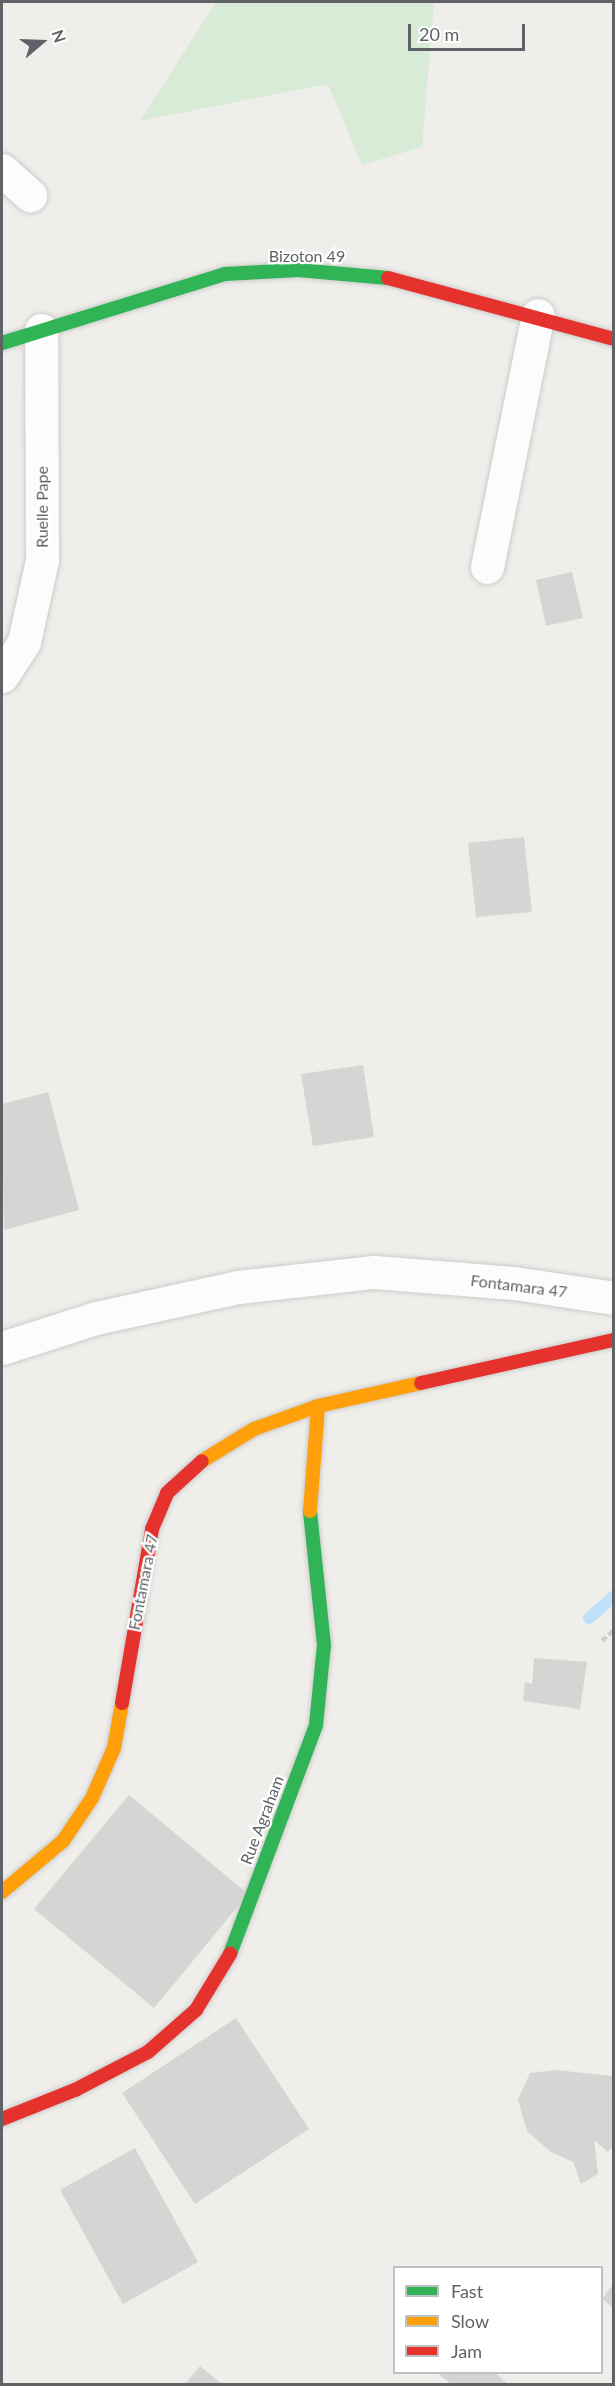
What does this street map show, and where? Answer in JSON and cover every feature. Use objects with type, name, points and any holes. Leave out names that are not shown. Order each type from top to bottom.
[{"type":"street","points":[[2,170],[30,195]]},
{"type":"street","name":"Bizoton 49","points":[[2,344],[225,274],[298,270],[367,273],[538,315],[614,339]]},
{"type":"street","points":[[487,567],[538,315]]},
{"type":"street","name":"Ruelle Pape","points":[[2,676],[24,642],[42,560],[41,330]]},
{"type":"street","name":"Fontamara 47","points":[[2,1348],[96,1318],[238,1287],[374,1272],[514,1283],[614,1298]]},
{"type":"street","name":"Fontamara 47","points":[[2,1892],[63,1841],[92,1798],[114,1748],[152,1529],[167,1493],[205,1458],[254,1429],[318,1406],[614,1340]]},
{"type":"street","name":"Rue Agraham","points":[[2,2119],[75,2090],[147,2052],[196,2010],[226,1964],[315,1725],[324,1645],[309,1518],[318,1406]]},
{"type":"path","points":[[602,1641],[614,1630]]},
{"type":"green space","points":[[216,2],[434,2],[422,147],[362,165],[328,84],[140,121]]},
{"type":"building","points":[[572,572],[583,618],[546,626],[536,580]]},
{"type":"building","points":[[524,837],[532,912],[476,917],[468,843]]},
{"type":"building","points":[[363,1065],[374,1137],[313,1146],[301,1074]]},
{"type":"building","points":[[48,1092],[79,1210],[4,1230],[2,1104]]},
{"type":"building","points":[[534,1658],[587,1662],[580,1709],[523,1701],[525,1682],[532,1684]]},
{"type":"building","points":[[129,1795],[248,1894],[154,2008],[34,1909]]},
{"type":"building","points":[[236,2018],[309,2129],[195,2204],[122,2093]]},
{"type":"building","points":[[556,2070],[612,2076],[614,2145],[608,2152],[594,2140],[598,2174],[581,2184],[573,2162],[551,2152],[527,2131],[518,2100],[530,2073]]},
{"type":"building","points":[[135,2148],[198,2262],[123,2304],[60,2190]]},
{"type":"building","points":[[614,2283],[614,2308],[603,2298]]},
{"type":"building","points":[[200,2366],[222,2384],[185,2384]]},
{"type":"building","points":[[438,2374],[496,2374],[508,2384],[451,2384]]},
{"type":"waterway","points":[[589,1618],[614,1596]]},
{"type":"traffic: fast","points":[[2,343],[225,274],[298,270],[388,278]]},
{"type":"traffic: fast","points":[[230,1954],[316,1725],[324,1645],[310,1511]]},
{"type":"traffic: slow","points":[[202,1461],[254,1429],[318,1406],[421,1383]]},
{"type":"traffic: slow","points":[[310,1511],[318,1406]]},
{"type":"traffic: slow","points":[[2,1892],[63,1841],[92,1798],[114,1748],[122,1703]]},
{"type":"traffic: jam","points":[[388,278],[614,339]]},
{"type":"traffic: jam","points":[[421,1383],[614,1340]]},
{"type":"traffic: jam","points":[[122,1703],[152,1529],[167,1493],[202,1461]]},
{"type":"traffic: jam","points":[[2,2119],[75,2090],[148,2052],[196,2010],[230,1954]]}]
